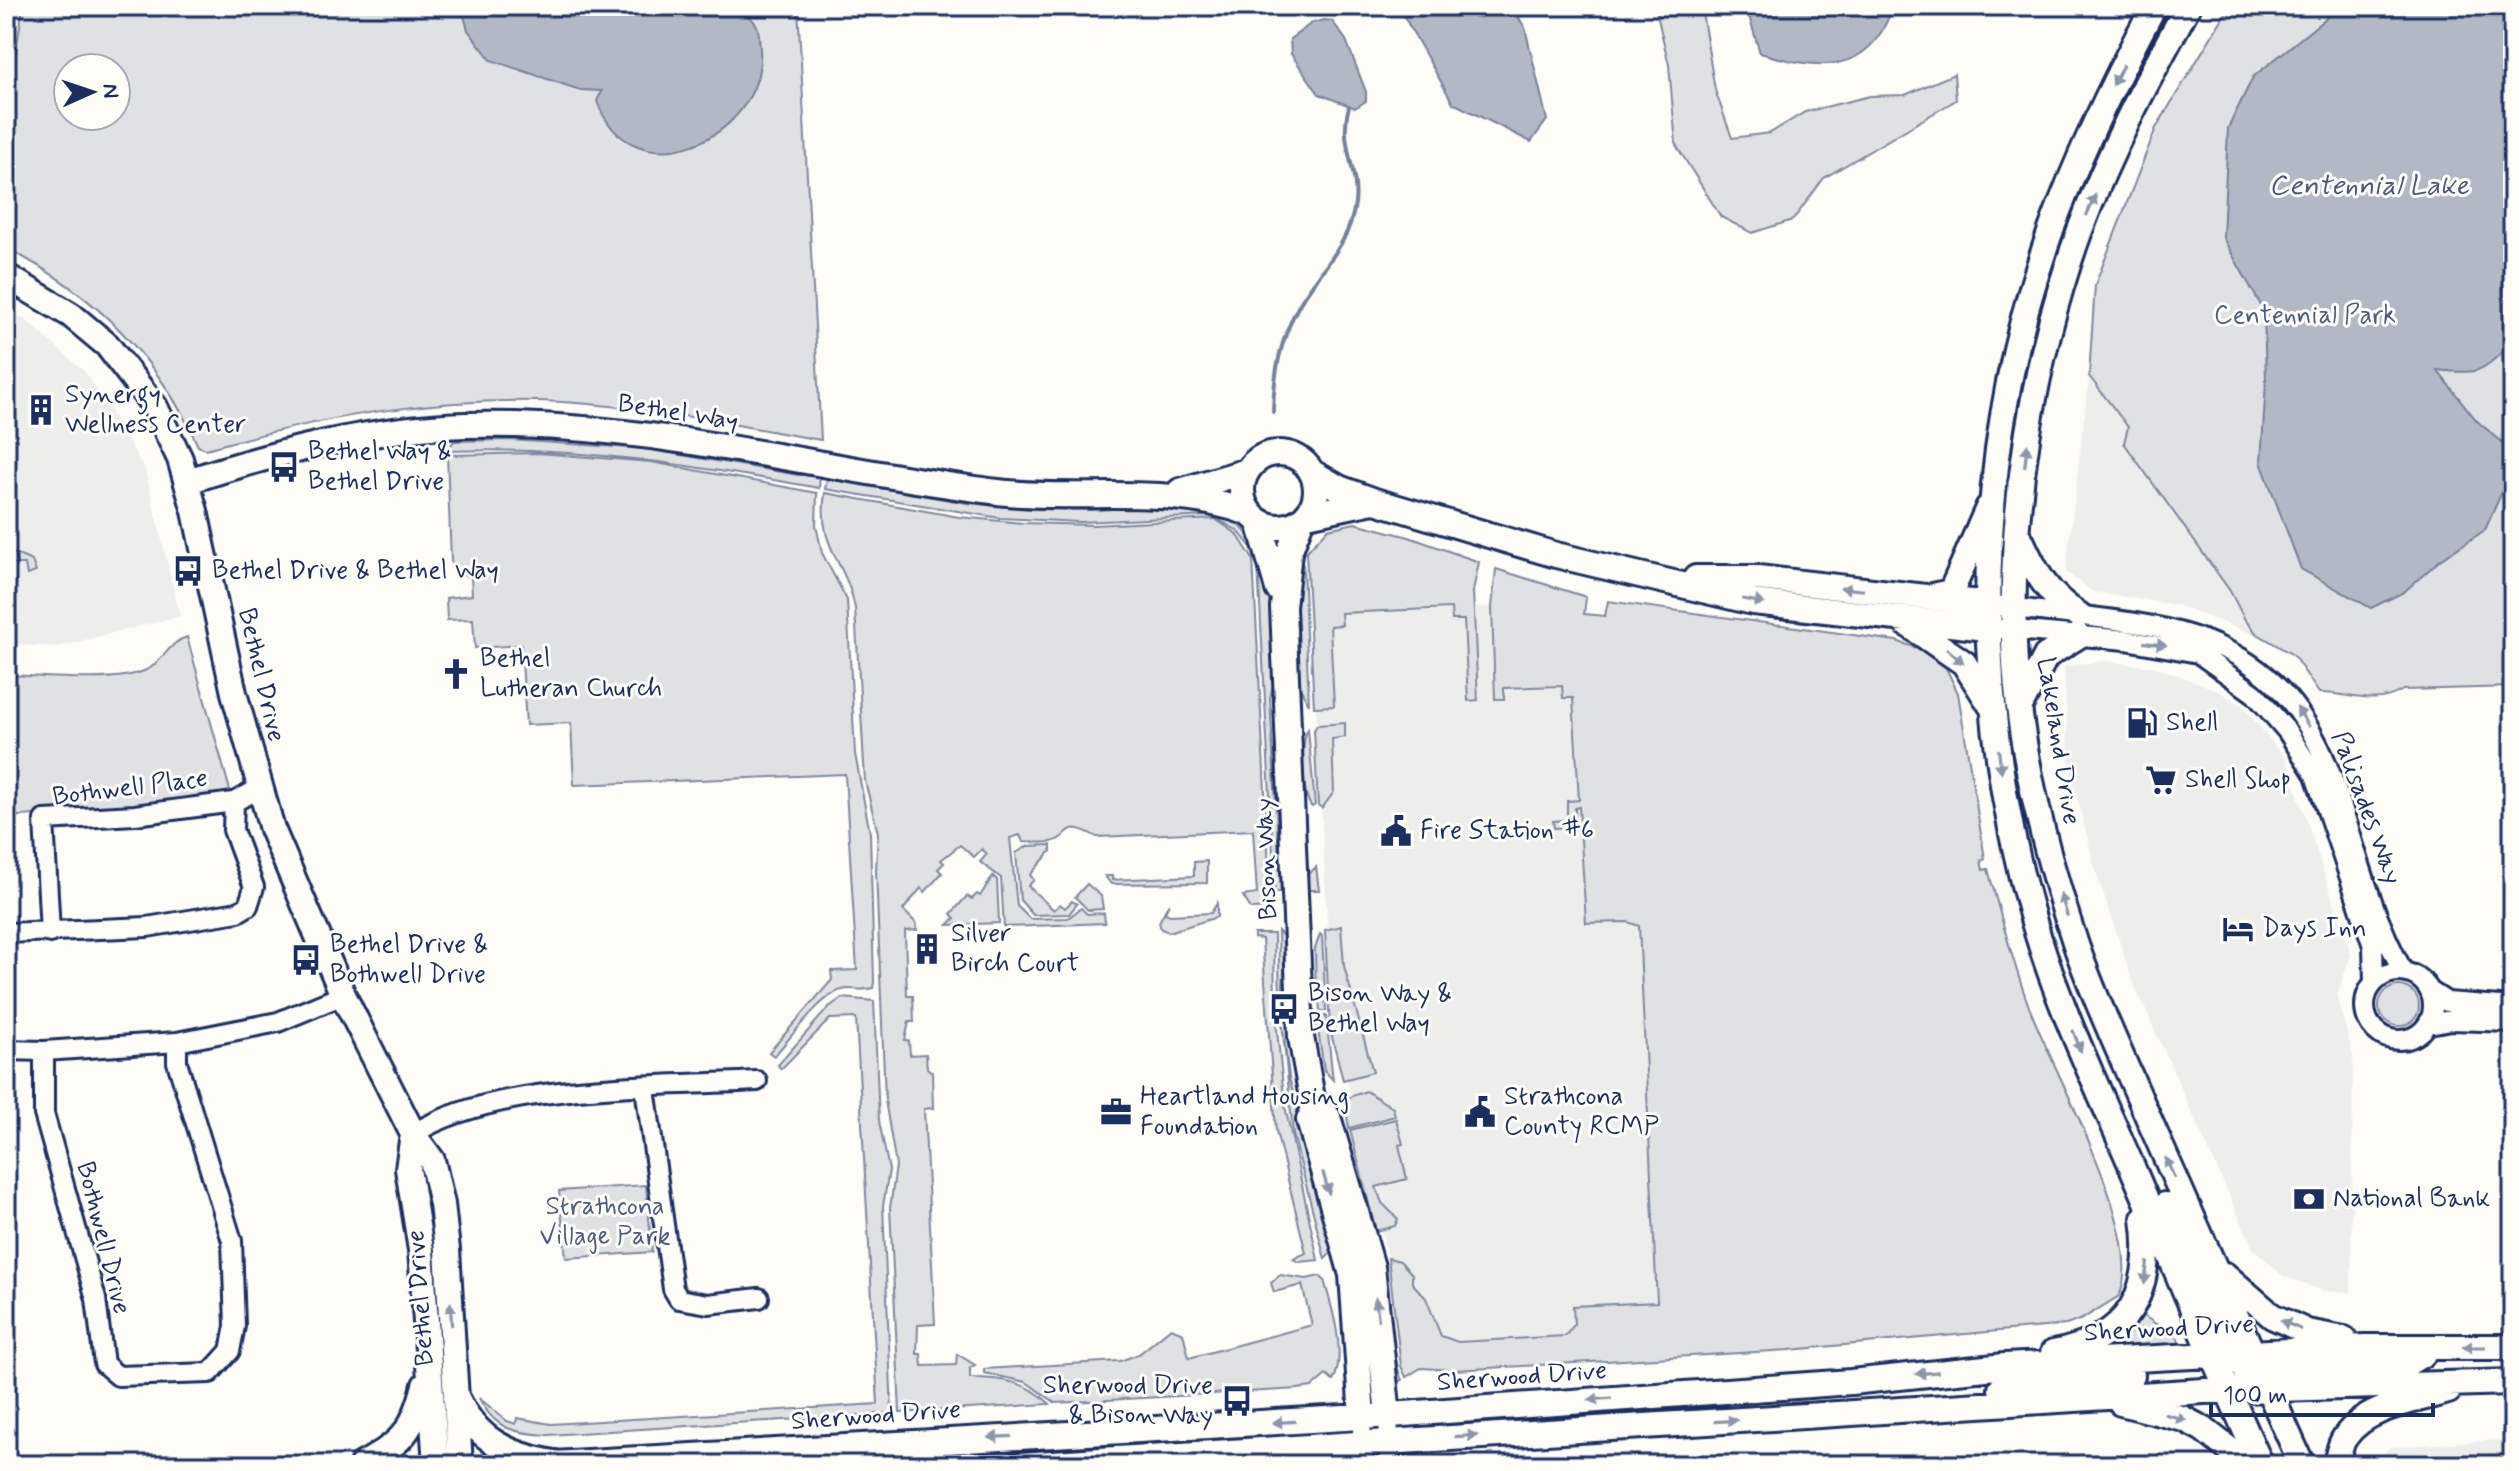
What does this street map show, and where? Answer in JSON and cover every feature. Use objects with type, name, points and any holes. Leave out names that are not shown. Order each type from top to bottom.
[{"type":"main road","name":"Lakeland Drive","points":[[2154,6],[2095,120],[2049,234],[2015,353],[1995,490],[1987,616],[1993,710],[2007,815],[2032,917],[2099,1094],[2132,1169],[2240,1369],[2302,1465]]},
{"type":"main road","name":"Lakeland Drive","points":[[2188,6],[2114,151],[2081,229],[2060,293],[2034,404],[2018,534],[2014,619],[2020,707],[2040,818],[2077,948],[2214,1264],[2261,1465]]},
{"type":"main road","name":"Bethel Drive","points":[[6,276],[59,307],[107,345],[155,407],[188,481],[272,829],[343,995],[413,1134],[432,1160],[442,1204],[460,1465]]},
{"type":"main road","name":"Bethel Way","points":[[188,481],[313,445],[373,435],[463,425],[531,426],[625,432],[1001,492],[1164,495],[1216,500],[1254,517]]},
{"type":"main road","points":[[1375,501],[1276,528],[1254,517],[1242,497],[1247,471],[1261,457],[1280,452],[1299,458],[1313,473],[1339,488],[1375,501],[1556,555],[1753,602],[1900,620],[1987,616]]},
{"type":"main road","name":"Bethel Way","points":[[1164,495],[1247,471]]},
{"type":"main road","points":[[1304,518],[1316,495],[1313,473]]},
{"type":"main road","points":[[1929,597],[1951,592],[1995,490]]},
{"type":"main road","name":"Bison Way","points":[[1254,517],[1283,607]]},
{"type":"main road","name":"Bison Way","points":[[1304,518],[1289,552],[1283,607],[1301,1037],[1314,1109],[1309,1120],[1352,1275],[1362,1417]]},
{"type":"main road","points":[[2018,534],[2040,583],[2078,626],[2046,656],[2020,707]]},
{"type":"main road","points":[[1649,577],[1758,578],[1929,597],[1987,616]]},
{"type":"main road","points":[[1900,620],[1964,663],[1993,710]]},
{"type":"main road","points":[[2099,1094],[2133,1137],[2240,1369]]},
{"type":"main road","name":"Bison Way","points":[[1314,1109],[1328,1117],[1372,1267],[1388,1415]]},
{"type":"main road","name":"Bethel Drive","points":[[413,1134],[408,1169],[421,1250],[436,1465]]},
{"type":"main road","points":[[2005,1366],[2083,1345],[2121,1320],[2136,1303],[2145,1281],[2148,1248],[2132,1169]]},
{"type":"main road","points":[[2214,1264],[2272,1316],[2307,1332],[2331,1335],[2365,1347]]},
{"type":"main road","points":[[1919,1410],[1984,1391],[2113,1376],[2408,1363],[2436,1346]]},
{"type":"main road","name":"Sherwood Drive","points":[[1020,1465],[1389,1453],[2100,1398],[2365,1347],[2513,1347]]},
{"type":"main road","name":"Sherwood Drive","points":[[455,1392],[467,1419],[490,1440],[518,1457],[548,1464],[1362,1417],[1837,1383],[2005,1366],[2240,1369],[2513,1382]]},
{"type":"main road","points":[[362,1465],[396,1447],[419,1413],[430,1367]]},
{"type":"main road","points":[[2336,1465],[2344,1437],[2357,1425],[2387,1408],[2473,1382]]},
{"type":"main road","points":[[2100,1398],[2184,1419],[2203,1429],[2249,1465]]},
{"type":"street","name":"Palisades Way","points":[[1987,616],[2078,626],[2163,626],[2203,638],[2231,653],[2292,700],[2323,752],[2384,937],[2403,971],[2414,975],[2447,1002],[2513,1007]]},
{"type":"street","name":"Palisades Way","points":[[2078,626],[2198,653],[2237,679],[2273,712],[2315,775],[2373,946],[2374,983],[2368,991],[2365,1011],[2368,1021],[2382,1036],[2392,1040],[2413,1038],[2429,1024],[2451,1020],[2513,1022]]},
{"type":"street","name":"Bothwell Place","points":[[50,933],[44,820],[135,815],[234,802],[260,788]]},
{"type":"street","name":"Bothwell Place","points":[[6,933],[50,933],[185,923],[222,917],[248,906],[254,887],[233,830],[234,802]]},
{"type":"street","points":[[2374,983],[2382,976],[2403,971]]},
{"type":"street","points":[[2429,1024],[2434,1002],[2430,991]]},
{"type":"street","points":[[6,1050],[44,1051],[177,1042],[278,1022],[343,995]]},
{"type":"street","name":"Bothwell Drive","points":[[44,1051],[44,1114],[96,1299],[104,1364],[118,1376],[210,1373],[230,1351],[235,1326],[232,1241],[177,1062],[177,1042]]},
{"type":"street","points":[[413,1134],[438,1118],[522,1096],[757,1081]]},
{"type":"street","points":[[645,1088],[673,1289],[679,1299],[708,1304],[759,1298]]},
{"type":"street","points":[[1388,1415],[1389,1453]]},
{"type":"street","points":[[1362,1417],[1362,1454]]},
{"type":"shaded area","points":[[6,310],[26,320],[86,373],[145,469],[180,616],[57,647],[6,644]]},
{"type":"shaded area","points":[[2089,376],[2287,647],[2177,605],[2093,592],[2066,572]]},
{"type":"shaded area","points":[[1492,607],[1495,699],[1504,688],[1562,685],[1563,698],[1573,697],[1586,923],[1628,922],[1639,926],[1657,1302],[1573,1306],[1574,1325],[1565,1336],[1458,1342],[1441,1336],[1426,1298],[1394,1258],[1388,1258],[1332,1016],[1311,612]]},
{"type":"shaded area","points":[[2104,661],[2156,667],[2215,689],[2242,705],[2286,759],[2351,954],[2337,996],[2353,1056],[2351,1292],[2324,1291],[2283,1276],[2253,1248],[2132,980],[2095,868],[2069,765],[2064,666]]},
{"type":"shaded area","points":[[2513,1439],[2513,1465],[2370,1465],[2391,1447]]},
{"type":"green space","points":[[23,6],[798,6],[821,440],[627,408],[516,401],[427,405],[382,411],[294,427],[206,449],[198,446],[163,383],[120,330],[67,285],[6,248],[6,117]]},
{"type":"green space","points":[[1655,6],[1701,6],[1715,90],[1732,138],[1770,133],[1805,112],[1870,96],[1905,95],[1954,74],[1956,100],[1824,178],[1793,220],[1752,233],[1721,217],[1676,145],[1669,65]]},
{"type":"green space","name":"Centennial Park","points":[[2230,6],[2513,6],[2513,687],[2403,690],[2371,699],[2319,693],[2293,655],[2256,633],[2245,620],[2230,591],[2124,443],[2128,427],[2089,376],[2095,285],[2156,128]]},
{"type":"green space","points":[[509,440],[646,449],[798,475],[820,474],[819,488],[680,465],[589,454],[447,451],[454,441]]},
{"type":"green space","points":[[538,453],[651,462],[817,493],[816,525],[822,553],[847,600],[855,754],[870,833],[874,982],[873,988],[842,990],[825,1000],[774,1056],[769,1052],[832,980],[831,971],[857,970],[845,774],[574,785],[571,723],[526,725],[521,645],[475,648],[473,619],[447,620],[446,598],[472,595],[471,577],[456,572],[451,561],[447,455]]},
{"type":"green space","points":[[828,475],[841,481],[967,503],[1029,509],[1092,510],[1193,505],[1235,520],[1253,540],[1258,556],[1238,531],[1212,516],[1080,522],[1000,518],[825,489]]},
{"type":"green space","points":[[825,493],[959,517],[1022,523],[1093,525],[1215,519],[1237,534],[1253,559],[1271,908],[1251,909],[1243,896],[1257,894],[1253,830],[1097,837],[1072,829],[1051,842],[1023,842],[1020,835],[1010,838],[1017,906],[1030,919],[1068,918],[1081,908],[1087,914],[1104,913],[1105,923],[1004,927],[1001,878],[980,862],[987,854],[982,849],[974,857],[960,845],[941,860],[944,863],[938,869],[942,873],[925,892],[921,888],[903,910],[916,923],[917,930],[905,931],[907,996],[913,996],[914,1022],[909,1022],[905,1040],[909,1041],[910,1055],[926,1054],[927,1068],[932,1072],[933,1108],[924,1109],[935,1324],[918,1325],[917,1354],[921,1354],[922,1366],[956,1365],[957,1354],[975,1365],[970,1368],[970,1378],[1013,1382],[1032,1390],[1050,1404],[900,1413],[890,1208],[896,1166],[885,1100],[876,870],[878,833],[865,781],[855,608],[825,528]]},
{"type":"green space","points":[[1355,523],[1409,537],[1479,562],[1473,591],[1478,700],[1468,701],[1464,620],[1452,620],[1451,608],[1341,613],[1342,625],[1330,626],[1334,706],[1314,707],[1306,552],[1328,529]]},
{"type":"green space","points":[[9,554],[32,561],[36,572],[27,575],[25,564],[9,564]]},
{"type":"green space","points":[[1298,559],[1303,565],[1309,704],[1300,688],[1296,603],[1291,592]]},
{"type":"green space","points":[[1260,561],[1276,629],[1270,698],[1279,861],[1286,890],[1275,893],[1258,565]]},
{"type":"green space","points":[[1496,569],[1583,596],[1586,598],[1584,614],[1605,616],[1608,601],[1896,641],[1917,648],[1946,668],[1958,693],[1985,859],[1981,860],[1983,870],[1988,869],[2028,1004],[2109,1194],[2120,1234],[2124,1269],[2119,1296],[2082,1319],[2066,1325],[1789,1350],[1455,1370],[1421,1368],[1406,1377],[1401,1366],[1388,1258],[1400,1261],[1412,1274],[1412,1283],[1426,1298],[1441,1336],[1458,1342],[1565,1336],[1574,1325],[1573,1306],[1657,1302],[1639,926],[1628,922],[1586,923],[1579,807],[1575,808],[1575,827],[1554,828],[1553,821],[1567,820],[1567,801],[1579,800],[1573,698],[1563,698],[1562,686],[1504,688],[1504,699],[1495,699],[1492,607]]},
{"type":"green space","points":[[187,637],[231,794],[214,803],[6,817],[6,675],[96,678],[130,675],[151,668],[175,643]]},
{"type":"green space","points":[[1345,723],[1345,737],[1332,739],[1334,792],[1322,808],[1318,805],[1314,730],[1317,725]]},
{"type":"green space","points":[[1308,729],[1315,805],[1312,807],[1306,793],[1303,769]]},
{"type":"green space","points":[[1051,845],[1051,851],[1030,875],[1034,880],[1028,886],[1054,910],[1060,904],[1065,908],[1072,901],[1077,904],[1069,914],[1033,915],[1020,900],[1016,853],[1028,846]]},
{"type":"green space","points":[[1207,861],[1207,883],[1111,884],[1105,876],[1112,876],[1112,880],[1194,876],[1194,862]]},
{"type":"green space","points":[[1316,867],[1319,890],[1306,890],[1306,876]]},
{"type":"green space","points":[[993,876],[997,880],[999,923],[948,925],[955,918],[951,914],[967,896],[972,899],[977,894],[980,896]]},
{"type":"green space","points":[[1087,884],[1101,896],[1103,909],[1088,910],[1075,897]]},
{"type":"green space","points":[[1169,903],[1165,913],[1170,915],[1211,913],[1217,903],[1217,917],[1169,932],[1161,929],[1159,922]]},
{"type":"green space","points":[[1341,926],[1344,966],[1373,1072],[1343,1080],[1330,1029],[1325,930]]},
{"type":"green space","points":[[1278,931],[1287,940],[1282,996],[1280,996]]},
{"type":"green space","points":[[1254,934],[1274,934],[1275,1011],[1285,1106],[1318,1260],[1299,1262],[1293,1259],[1306,1253],[1276,1131],[1262,939],[1254,938]]},
{"type":"green space","points":[[1320,934],[1326,1011],[1320,1011],[1319,1000],[1316,1000],[1315,949]]},
{"type":"green space","points":[[2399,986],[2413,992],[2419,1006],[2413,1020],[2399,1026],[2385,1020],[2379,1006],[2385,992]]},
{"type":"green space","points":[[842,998],[874,1001],[879,1121],[889,1170],[883,1206],[892,1413],[548,1435],[516,1431],[499,1423],[479,1398],[507,1421],[516,1424],[517,1418],[551,1424],[878,1404],[856,1018],[830,1019],[781,1069],[778,1065],[829,1007]]},
{"type":"green space","points":[[1281,1011],[1289,1077],[1332,1242],[1331,1253],[1325,1259],[1293,1134]]},
{"type":"green space","points":[[1316,1016],[1326,1016],[1333,1080],[1324,1070]]},
{"type":"green space","points":[[1366,1091],[1393,1108],[1395,1116],[1349,1128],[1344,1099]]},
{"type":"green space","points":[[1396,1119],[1407,1179],[1376,1187],[1382,1203],[1398,1219],[1395,1226],[1376,1231],[1350,1130]]},
{"type":"green space","name":"Strathcona Village Park","points":[[646,1185],[652,1252],[566,1258],[559,1191]]},
{"type":"green space","points":[[1380,1263],[1383,1263],[1402,1380],[1397,1382],[1393,1373]]},
{"type":"green space","points":[[1280,1275],[1306,1279],[1320,1276],[1324,1280],[1338,1345],[1339,1358],[1333,1381],[1326,1375],[1312,1387],[1298,1389],[1056,1403],[1026,1382],[984,1373],[984,1369],[1120,1361],[1139,1354],[1171,1328],[1183,1333],[1189,1358],[1312,1325],[1302,1285],[1274,1292],[1271,1283]]},
{"type":"green space","points":[[2139,1313],[2178,1338],[2180,1348],[2102,1352]]},
{"type":"water","points":[[470,6],[739,6],[758,30],[760,48],[756,80],[742,108],[720,130],[694,145],[665,150],[638,146],[614,130],[597,101],[602,91],[580,90],[491,60],[468,30],[463,12]]},
{"type":"water","points":[[1398,6],[1512,6],[1525,28],[1547,120],[1531,142],[1453,103]]},
{"type":"water","points":[[1746,6],[1899,6],[1891,11],[1869,48],[1854,58],[1820,64],[1760,53]]},
{"type":"water","name":"Centennial Lake","points":[[2341,6],[2513,6],[2513,342],[2479,370],[2437,370],[2477,421],[2513,451],[2513,467],[2485,530],[2440,560],[2404,592],[2371,608],[2301,569],[2261,462],[2266,381],[2264,311],[2223,238],[2228,128],[2253,77]]},
{"type":"water","points":[[1332,21],[1346,40],[1366,92],[1366,101],[1355,108],[1319,94],[1291,54],[1290,39],[1312,23]]},
{"type":"waterway","points":[[1273,412],[1277,370],[1287,331],[1299,305],[1340,245],[1352,218],[1355,191],[1346,132],[1349,106]]},
{"type":"place","name":"Synergy Wellness Center","points":[[41,410]]},
{"type":"place","name":"Bethel Way & Bethel Drive","points":[[284,467]]},
{"type":"place","name":"Bethel Drive & Bethel Way","points":[[188,571]]},
{"type":"place","name":"Bethel Lutheran Church","points":[[456,674]]},
{"type":"place","name":"Shell","points":[[2142,723]]},
{"type":"place","name":"Shell Shop","points":[[2161,780]]},
{"type":"place","name":"Fire Station #6","points":[[1396,831]]},
{"type":"place","name":"Days Inn","points":[[2238,929]]},
{"type":"place","name":"Silver Birch Court","points":[[927,949]]},
{"type":"place","name":"Bethel Drive & Bothwell Drive","points":[[306,960]]},
{"type":"place","name":"Bison Way & Bethel Way","points":[[1284,1009]]},
{"type":"place","name":"Heartland Housing Foundation","points":[[1116,1112]]},
{"type":"place","name":"Strathcona County RCMP","points":[[1480,1112]]},
{"type":"place","name":"National Bank","points":[[2309,1199]]},
{"type":"place","name":"Sherwood Drive & Bison Way","points":[[1237,1401]]}]
